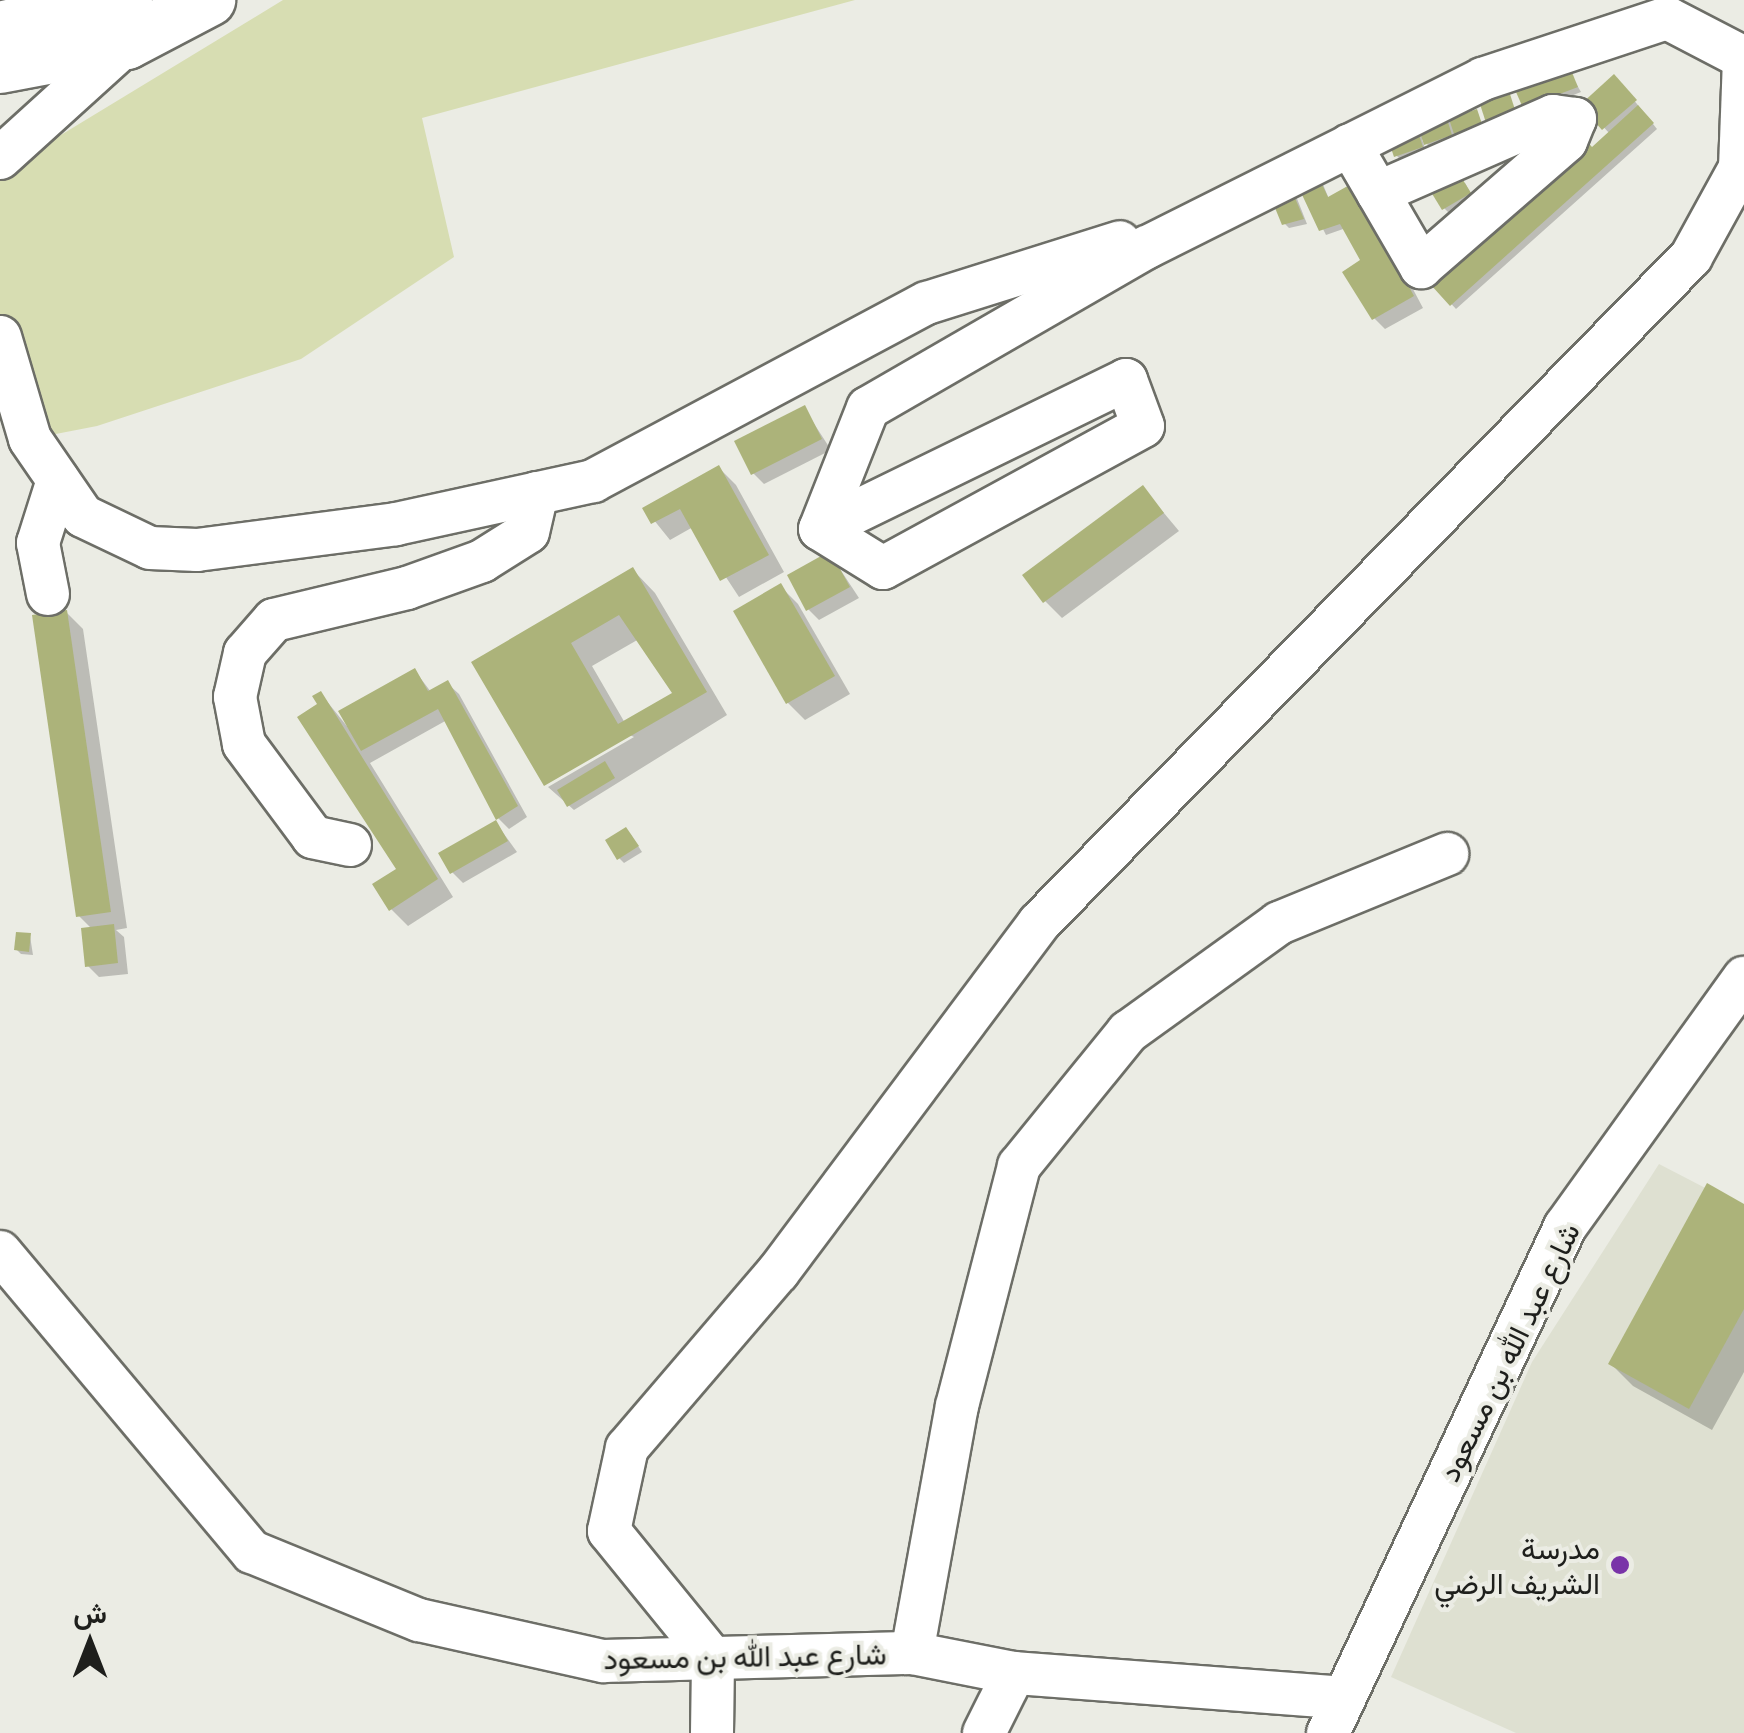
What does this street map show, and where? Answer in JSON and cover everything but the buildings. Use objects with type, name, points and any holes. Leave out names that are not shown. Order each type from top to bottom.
[{"type":"main road","points":[[0,67],[126,22],[209,0]]},
{"type":"main road","points":[[0,28],[126,22]]},
{"type":"street","points":[[712,1733],[713,1659],[609,1532],[627,1448],[778,1272],[1039,922],[1691,258],[1740,168],[1744,58],[1666,18],[1483,79],[1147,247],[868,408],[820,529]]},
{"type":"street","points":[[0,158],[126,22]]},
{"type":"street","points":[[1350,145],[1378,193]]},
{"type":"street","points":[[0,338],[30,440],[82,516],[150,548],[196,550],[396,524],[593,481],[927,303],[1121,242],[1147,247]]},
{"type":"street","points":[[1126,380],[1143,426],[883,568],[820,529],[1126,380]]},
{"type":"street","points":[[48,594],[38,543],[58,480]]},
{"type":"street","points":[[350,845],[313,837],[244,744],[234,698],[245,653],[274,620],[408,588],[482,561],[528,532],[536,493]]},
{"type":"street","points":[[912,1653],[958,1406],[1019,1166],[1128,1032],[1158,1010],[1280,922],[1446,854]]},
{"type":"street","name":"شارع عبد الله بن مسعود","points":[[0,1252],[252,1552],[419,1620],[602,1661],[912,1653],[1014,1673],[1336,1715],[1565,1227],[1740,989]]},
{"type":"street","points":[[984,1733],[1014,1673]]},
{"type":"shaded area","points":[[1659,1164],[1744,1208],[1744,1733],[1516,1733],[1391,1677],[1532,1362]]},
{"type":"green space","points":[[283,0],[855,0],[422,118],[454,257],[301,359],[97,426],[30,439],[0,349],[0,172]]},
{"type":"place","name":"مدرسة الشريف الرضي","points":[[1620,1565]]}]
